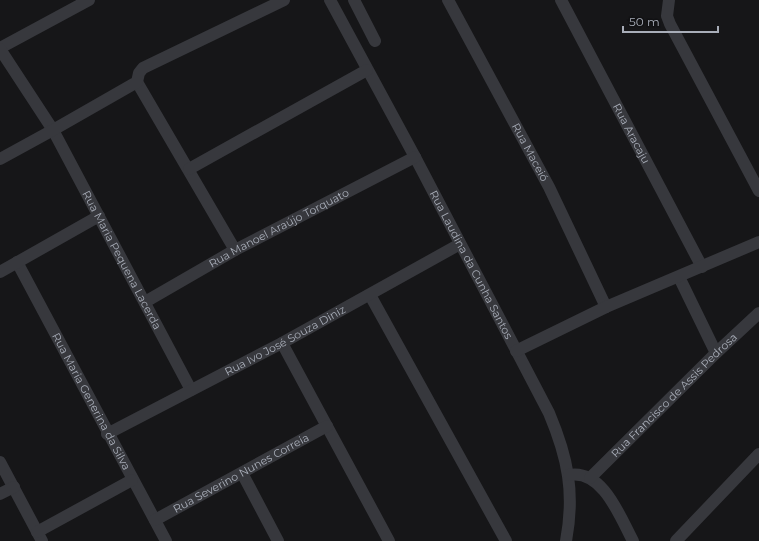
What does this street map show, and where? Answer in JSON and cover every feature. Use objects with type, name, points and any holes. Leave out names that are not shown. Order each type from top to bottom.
[{"type":"street","points":[[0,49],[89,0]]},
{"type":"street","points":[[0,159],[137,82],[143,68],[284,0]]},
{"type":"street","name":"Rua Laudina da Cunha Santos","points":[[330,0],[415,157],[516,351],[558,436],[569,475],[570,522],[566,541]]},
{"type":"street","points":[[354,0],[375,41]]},
{"type":"street","name":"Rua Maceió","points":[[448,0],[549,187],[606,307]]},
{"type":"street","name":"Rua Aracaju","points":[[561,0],[702,267]]},
{"type":"street","points":[[669,0],[667,16],[670,24],[759,191]]},
{"type":"street","name":"Rua Maria Pequena Lacerda","points":[[0,49],[53,130],[191,390]]},
{"type":"street","points":[[189,169],[367,70]]},
{"type":"street","points":[[137,82],[235,250]]},
{"type":"street","name":"Rua Manoel Araújo Torquato","points":[[145,302],[235,250],[415,157]]},
{"type":"street","points":[[0,272],[99,216]]},
{"type":"street","points":[[516,351],[606,307],[759,242]]},
{"type":"street","name":"Rua Ivo José Souza Diniz","points":[[108,434],[282,343],[460,244]]},
{"type":"street","name":"Rua Maria Generina da Silva","points":[[17,262],[132,480],[166,541]]},
{"type":"street","points":[[679,277],[716,353]]},
{"type":"street","points":[[370,295],[506,541]]},
{"type":"street","name":"Rua Francisco de Assis Pedrosa","points":[[590,478],[716,353],[759,313]]},
{"type":"street","points":[[282,343],[390,541]]},
{"type":"street","name":"Rua Severino Nunes Correia","points":[[155,520],[327,426]]},
{"type":"street","points":[[676,541],[759,454]]},
{"type":"street","points":[[0,462],[40,536],[132,480]]},
{"type":"street","points":[[242,473],[278,541]]},
{"type":"street","points":[[569,475],[578,474],[590,478],[599,486],[609,498],[633,541]]},
{"type":"street","points":[[0,494],[14,487]]}]
